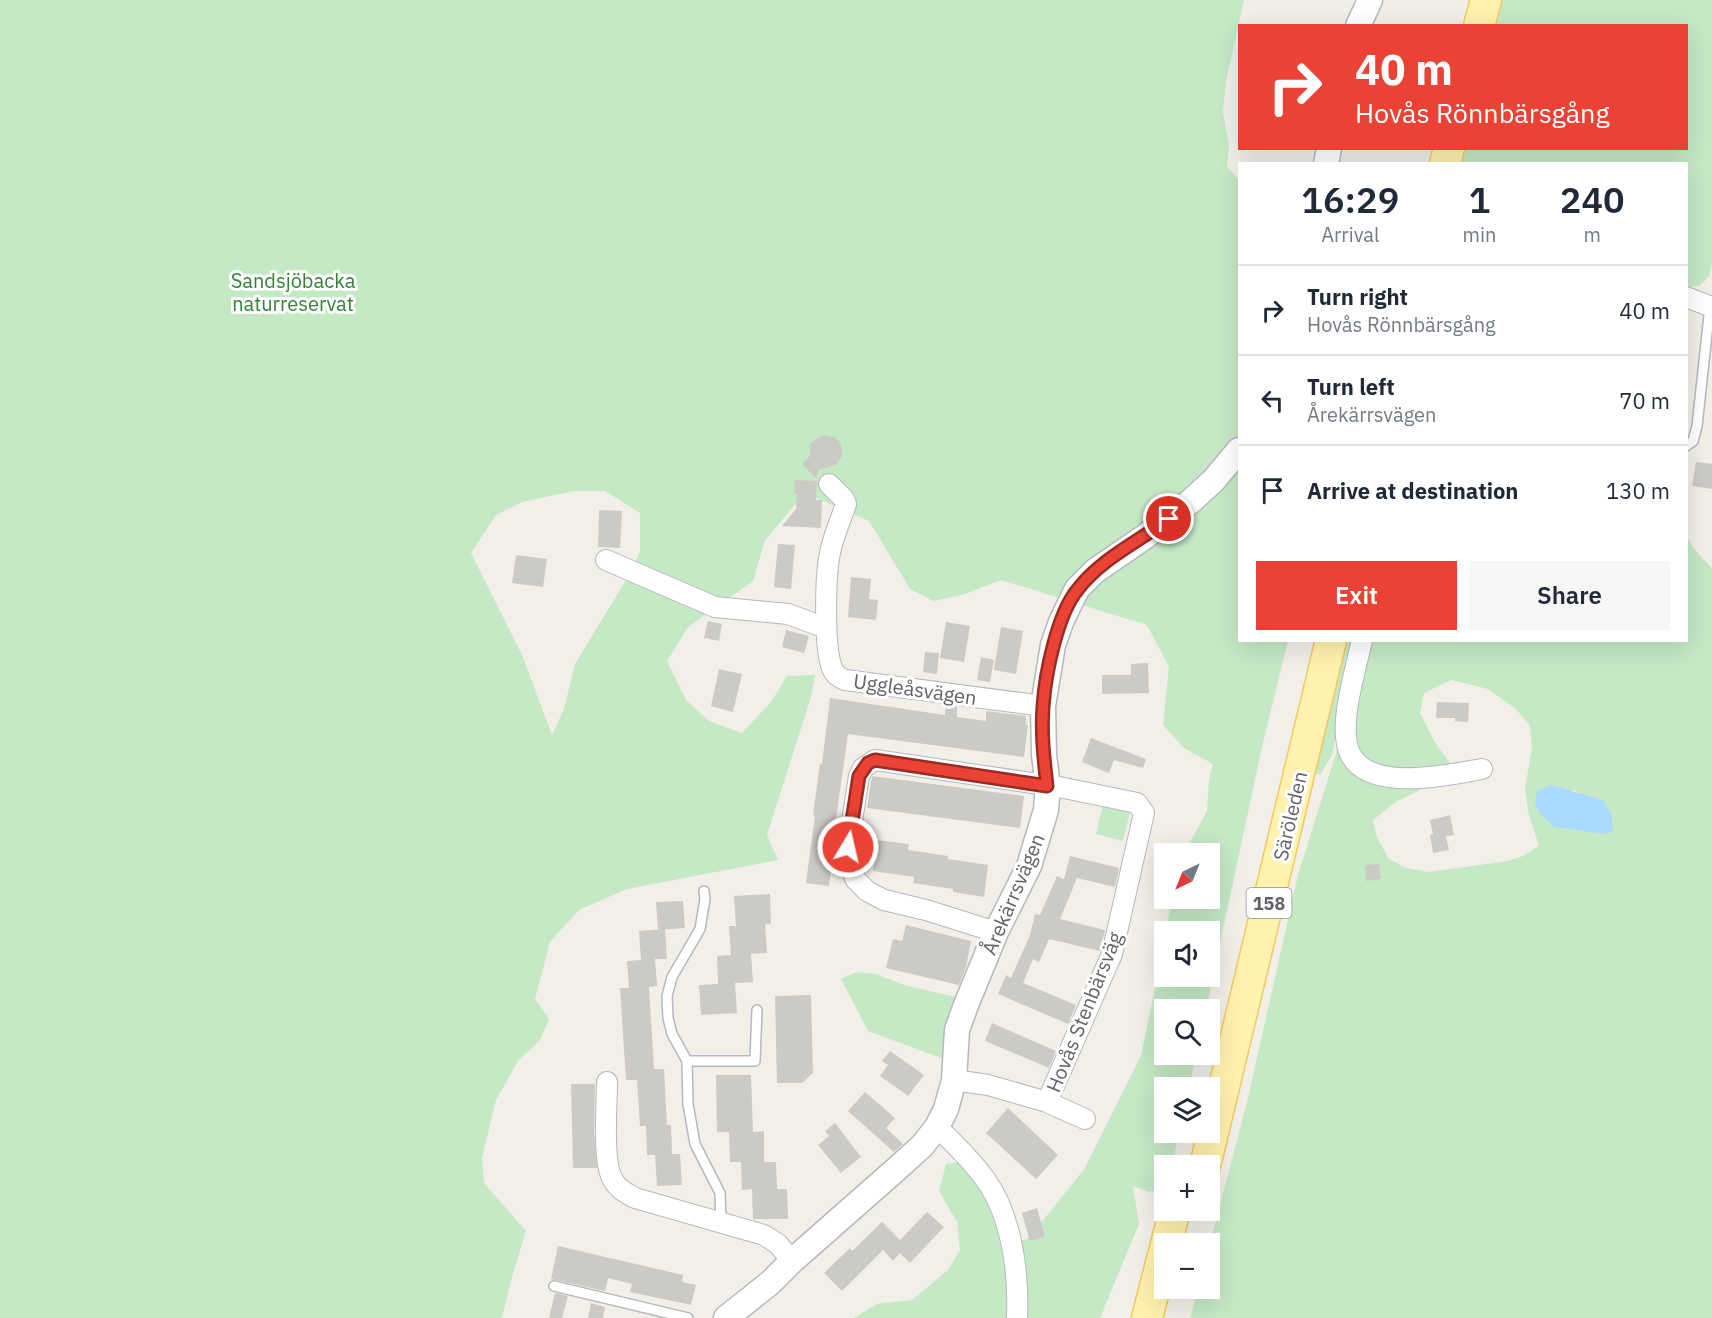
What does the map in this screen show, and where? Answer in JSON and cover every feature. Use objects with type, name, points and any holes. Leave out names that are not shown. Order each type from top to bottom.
[{"type":"main road","points":[[1460,24],[1466,0]]},
{"type":"main road","points":[[1480,24],[1486,0]]},
{"type":"main road","name":"Säröleden","points":[[1209,1077],[1312,642]]},
{"type":"main road","name":"Säröleden","points":[[1207,1155],[1332,642]]},
{"type":"main road","points":[[1147,1318],[1154,1291]]},
{"type":"main road","points":[[1165,1318],[1169,1299]]},
{"type":"street","points":[[1359,24],[1370,0]]},
{"type":"street","points":[[1688,298],[1711,304]]},
{"type":"street","name":"Årekärrsvägen","points":[[726,1318],[770,1283],[914,1153],[937,1127],[946,1109],[954,1080],[957,1030],[996,932],[1029,866],[1046,810],[1043,706],[1053,645],[1060,622],[1077,589],[1095,571],[1191,501],[1213,481],[1238,451]]},
{"type":"street","name":"Uggleåsvägen","points":[[829,484],[846,504],[830,552],[826,628],[832,670],[840,678],[955,696],[1043,706]]},
{"type":"street","points":[[606,560],[715,607],[788,614],[826,628]]},
{"type":"street","points":[[1362,642],[1350,692],[1346,735],[1350,754],[1355,760],[1370,772],[1405,779],[1482,770]]},
{"type":"street","name":"Hovås Stenbärsväg","points":[[996,932],[926,910],[884,900],[861,886],[848,862],[848,847],[859,776],[868,763],[875,760],[1047,786],[1137,803],[1144,813],[1112,954],[1047,1102]]},
{"type":"street","name":"Hovås Stenbärsväg","points":[[954,1080],[988,1085],[1047,1102],[1085,1119]]},
{"type":"street","points":[[607,1082],[608,1167],[612,1180],[620,1190],[634,1198],[764,1235],[778,1244],[792,1261]]},
{"type":"street","points":[[937,1127],[985,1179],[994,1195],[1006,1224],[1012,1251],[1017,1318]]},
{"type":"lane","points":[[1688,445],[1693,441],[1697,426],[1711,304]]},
{"type":"lane","points":[[704,891],[705,899],[699,928],[672,977],[667,996],[668,1018],[672,1034],[687,1062],[688,1104],[695,1144],[720,1193],[721,1224]]},
{"type":"lane","points":[[687,1062],[755,1061],[757,1010]]},
{"type":"lane","points":[[554,1286],[688,1318]]},
{"type":"green space","name":"Sandsjöbacka naturreservat","points":[[0,0],[1244,0],[1226,81],[1223,112],[1229,146],[1227,167],[1238,179],[1238,642],[1288,642],[1263,742],[1220,943],[1220,921],[1168,921],[1170,909],[1220,909],[1220,843],[1189,843],[1207,811],[1209,780],[1213,764],[1184,748],[1163,725],[1169,667],[1147,625],[1001,580],[962,595],[933,601],[910,589],[869,521],[805,493],[765,540],[753,581],[688,627],[667,661],[686,700],[709,721],[742,733],[771,702],[787,676],[815,675],[811,697],[767,835],[778,860],[627,889],[579,910],[550,942],[535,999],[549,1019],[540,1040],[518,1061],[496,1100],[482,1158],[484,1183],[526,1231],[502,1318],[0,1318]],"holes":[[[574,491],[605,491],[640,513],[640,552],[623,585],[575,664],[564,709],[552,735],[522,655],[471,553],[496,515],[522,502]]]},
{"type":"green space","points":[[1494,0],[1712,0],[1712,264],[1709,277],[1699,286],[1688,287],[1688,162],[1454,162],[1457,150],[1688,150],[1688,24],[1488,24]]},
{"type":"green space","points":[[1688,538],[1694,549],[1712,568],[1712,1318],[1190,1318],[1195,1299],[1220,1299],[1220,1233],[1213,1233],[1216,1221],[1220,1221],[1220,1205],[1247,1102],[1298,875],[1371,642],[1688,642]],"holes":[[[1451,680],[1488,689],[1516,709],[1530,726],[1532,747],[1525,790],[1529,815],[1539,846],[1523,856],[1508,861],[1429,872],[1406,868],[1388,858],[1377,837],[1373,820],[1397,801],[1418,791],[1443,773],[1450,763],[1434,741],[1420,713],[1424,693]],[[1572,789],[1586,796],[1603,800],[1605,834],[1591,831]]]},
{"type":"green space","points":[[1340,642],[1357,642],[1332,755],[1320,775],[1308,771]]},
{"type":"green space","points":[[1103,805],[1130,812],[1123,841],[1096,834]]},
{"type":"green space","points":[[856,972],[876,974],[904,985],[956,997],[948,1024],[944,1059],[868,1031],[841,979]]},
{"type":"green space","name":"Sandsjöbacka naturreservat","points":[[1155,987],[1211,987],[1208,999],[1154,999],[1154,1065],[1194,1065],[1191,1077],[1154,1077],[1154,1143],[1177,1143],[1174,1155],[1154,1155],[1154,1191],[1149,1192],[1133,1186],[1139,1224],[1100,1318],[854,1318],[877,1304],[912,1300],[948,1270],[960,1250],[957,1222],[939,1191],[946,1164],[961,1162],[989,1197],[1001,1247],[1029,1238],[1085,1168],[1141,1056]]},
{"type":"water","points":[[1551,785],[1603,800],[1612,815],[1613,831],[1605,834],[1555,827],[1541,815],[1535,805],[1537,791]]},
{"type":"building","points":[[823,435],[838,440],[842,456],[836,465],[818,470],[817,479],[802,464],[810,456],[810,445]]},
{"type":"building","points":[[1696,462],[1712,464],[1712,489],[1692,486]]},
{"type":"building","points":[[795,480],[817,481],[816,500],[822,500],[821,528],[782,526],[796,509]]},
{"type":"building","points":[[599,510],[622,511],[620,548],[598,547]]},
{"type":"building","points":[[778,544],[795,545],[791,589],[774,587]]},
{"type":"building","points":[[516,555],[547,559],[543,587],[512,583]]},
{"type":"building","points":[[851,577],[871,579],[869,599],[878,600],[876,620],[848,617]]},
{"type":"building","points":[[708,621],[722,624],[719,641],[704,638]]},
{"type":"building","points":[[946,622],[970,626],[964,662],[940,658]]},
{"type":"building","points":[[1001,627],[1023,631],[1016,674],[994,670]]},
{"type":"building","points":[[786,630],[809,636],[804,653],[782,647]]},
{"type":"building","points":[[925,652],[939,653],[937,674],[923,672]]},
{"type":"building","points":[[981,657],[994,660],[990,682],[977,680]]},
{"type":"building","points":[[1148,663],[1149,693],[1102,694],[1102,675],[1131,675],[1131,664]]},
{"type":"building","points":[[719,669],[742,674],[733,712],[711,706]]},
{"type":"building","points":[[830,698],[945,715],[945,705],[957,707],[957,717],[986,721],[986,711],[1026,716],[1026,725],[1028,725],[1024,757],[848,734],[829,886],[806,883],[815,816],[813,815]]},
{"type":"building","points":[[1437,702],[1469,703],[1468,722],[1455,721],[1455,718],[1436,718]]},
{"type":"building","points":[[1091,738],[1146,759],[1143,768],[1114,760],[1109,773],[1082,762]]},
{"type":"building","points":[[872,776],[1024,796],[1020,828],[867,808]]},
{"type":"building","points":[[1450,815],[1454,835],[1446,836],[1449,850],[1433,853],[1430,820]]},
{"type":"building","points":[[877,840],[909,844],[908,850],[988,865],[984,897],[953,892],[953,889],[913,883],[914,877],[873,871]]},
{"type":"building","points":[[1070,856],[1119,868],[1115,887],[1077,878],[1060,919],[1105,930],[1100,951],[1049,939],[1039,962],[1033,959],[1023,983],[1076,1005],[1068,1024],[998,994],[1006,975],[1011,978],[1030,935],[1035,914],[1040,915],[1057,876],[1064,879]]},
{"type":"building","points":[[1379,864],[1381,879],[1366,881],[1365,865]]},
{"type":"building","points":[[770,894],[771,924],[765,924],[767,953],[751,954],[753,982],[735,983],[737,1013],[701,1015],[699,985],[718,984],[717,956],[731,955],[729,926],[736,926],[734,896]]},
{"type":"building","points":[[683,901],[685,928],[658,930],[656,902]]},
{"type":"building","points":[[906,925],[971,941],[966,967],[959,985],[886,968],[893,939],[902,941]]},
{"type":"building","points":[[665,929],[667,959],[655,959],[657,986],[649,987],[654,1069],[664,1069],[667,1125],[671,1125],[672,1154],[680,1154],[682,1185],[657,1186],[655,1155],[647,1155],[646,1126],[640,1126],[637,1080],[626,1080],[620,988],[629,988],[627,961],[641,960],[639,931]]},
{"type":"building","points":[[811,995],[813,1073],[802,1083],[777,1083],[775,996]]},
{"type":"building","points":[[992,1023],[1056,1051],[1049,1068],[985,1041]]},
{"type":"building","points":[[890,1051],[924,1075],[908,1096],[880,1076],[888,1065],[882,1061]]},
{"type":"building","points":[[716,1075],[751,1075],[753,1132],[764,1131],[764,1162],[776,1162],[777,1189],[787,1189],[788,1219],[753,1219],[752,1189],[742,1190],[741,1162],[730,1162],[729,1132],[717,1132]]},
{"type":"building","points":[[571,1084],[595,1084],[594,1133],[597,1168],[573,1168]]},
{"type":"building","points":[[865,1092],[895,1118],[886,1128],[903,1144],[894,1152],[848,1111]]},
{"type":"building","points":[[1008,1108],[1058,1155],[1036,1179],[986,1133]]},
{"type":"building","points":[[835,1123],[861,1157],[841,1173],[818,1145],[829,1136],[825,1131]]},
{"type":"building","points":[[1037,1208],[1045,1237],[1030,1241],[1022,1213]]},
{"type":"building","points":[[927,1212],[944,1227],[910,1263],[900,1253],[893,1261],[883,1250],[842,1291],[824,1273],[850,1248],[852,1251],[882,1222],[900,1240]]},
{"type":"building","points":[[558,1246],[683,1275],[682,1282],[696,1285],[691,1305],[630,1292],[632,1284],[608,1278],[605,1291],[551,1279]]},
{"type":"building","points":[[555,1293],[568,1296],[562,1318],[549,1318]]},
{"type":"building","points":[[591,1303],[605,1307],[603,1318],[588,1318]]},
{"type":"route","points":[[848,847],[859,776],[863,768],[875,760],[1047,786],[1043,706],[1053,645],[1060,622],[1077,589],[1095,571],[1169,519]]}]
